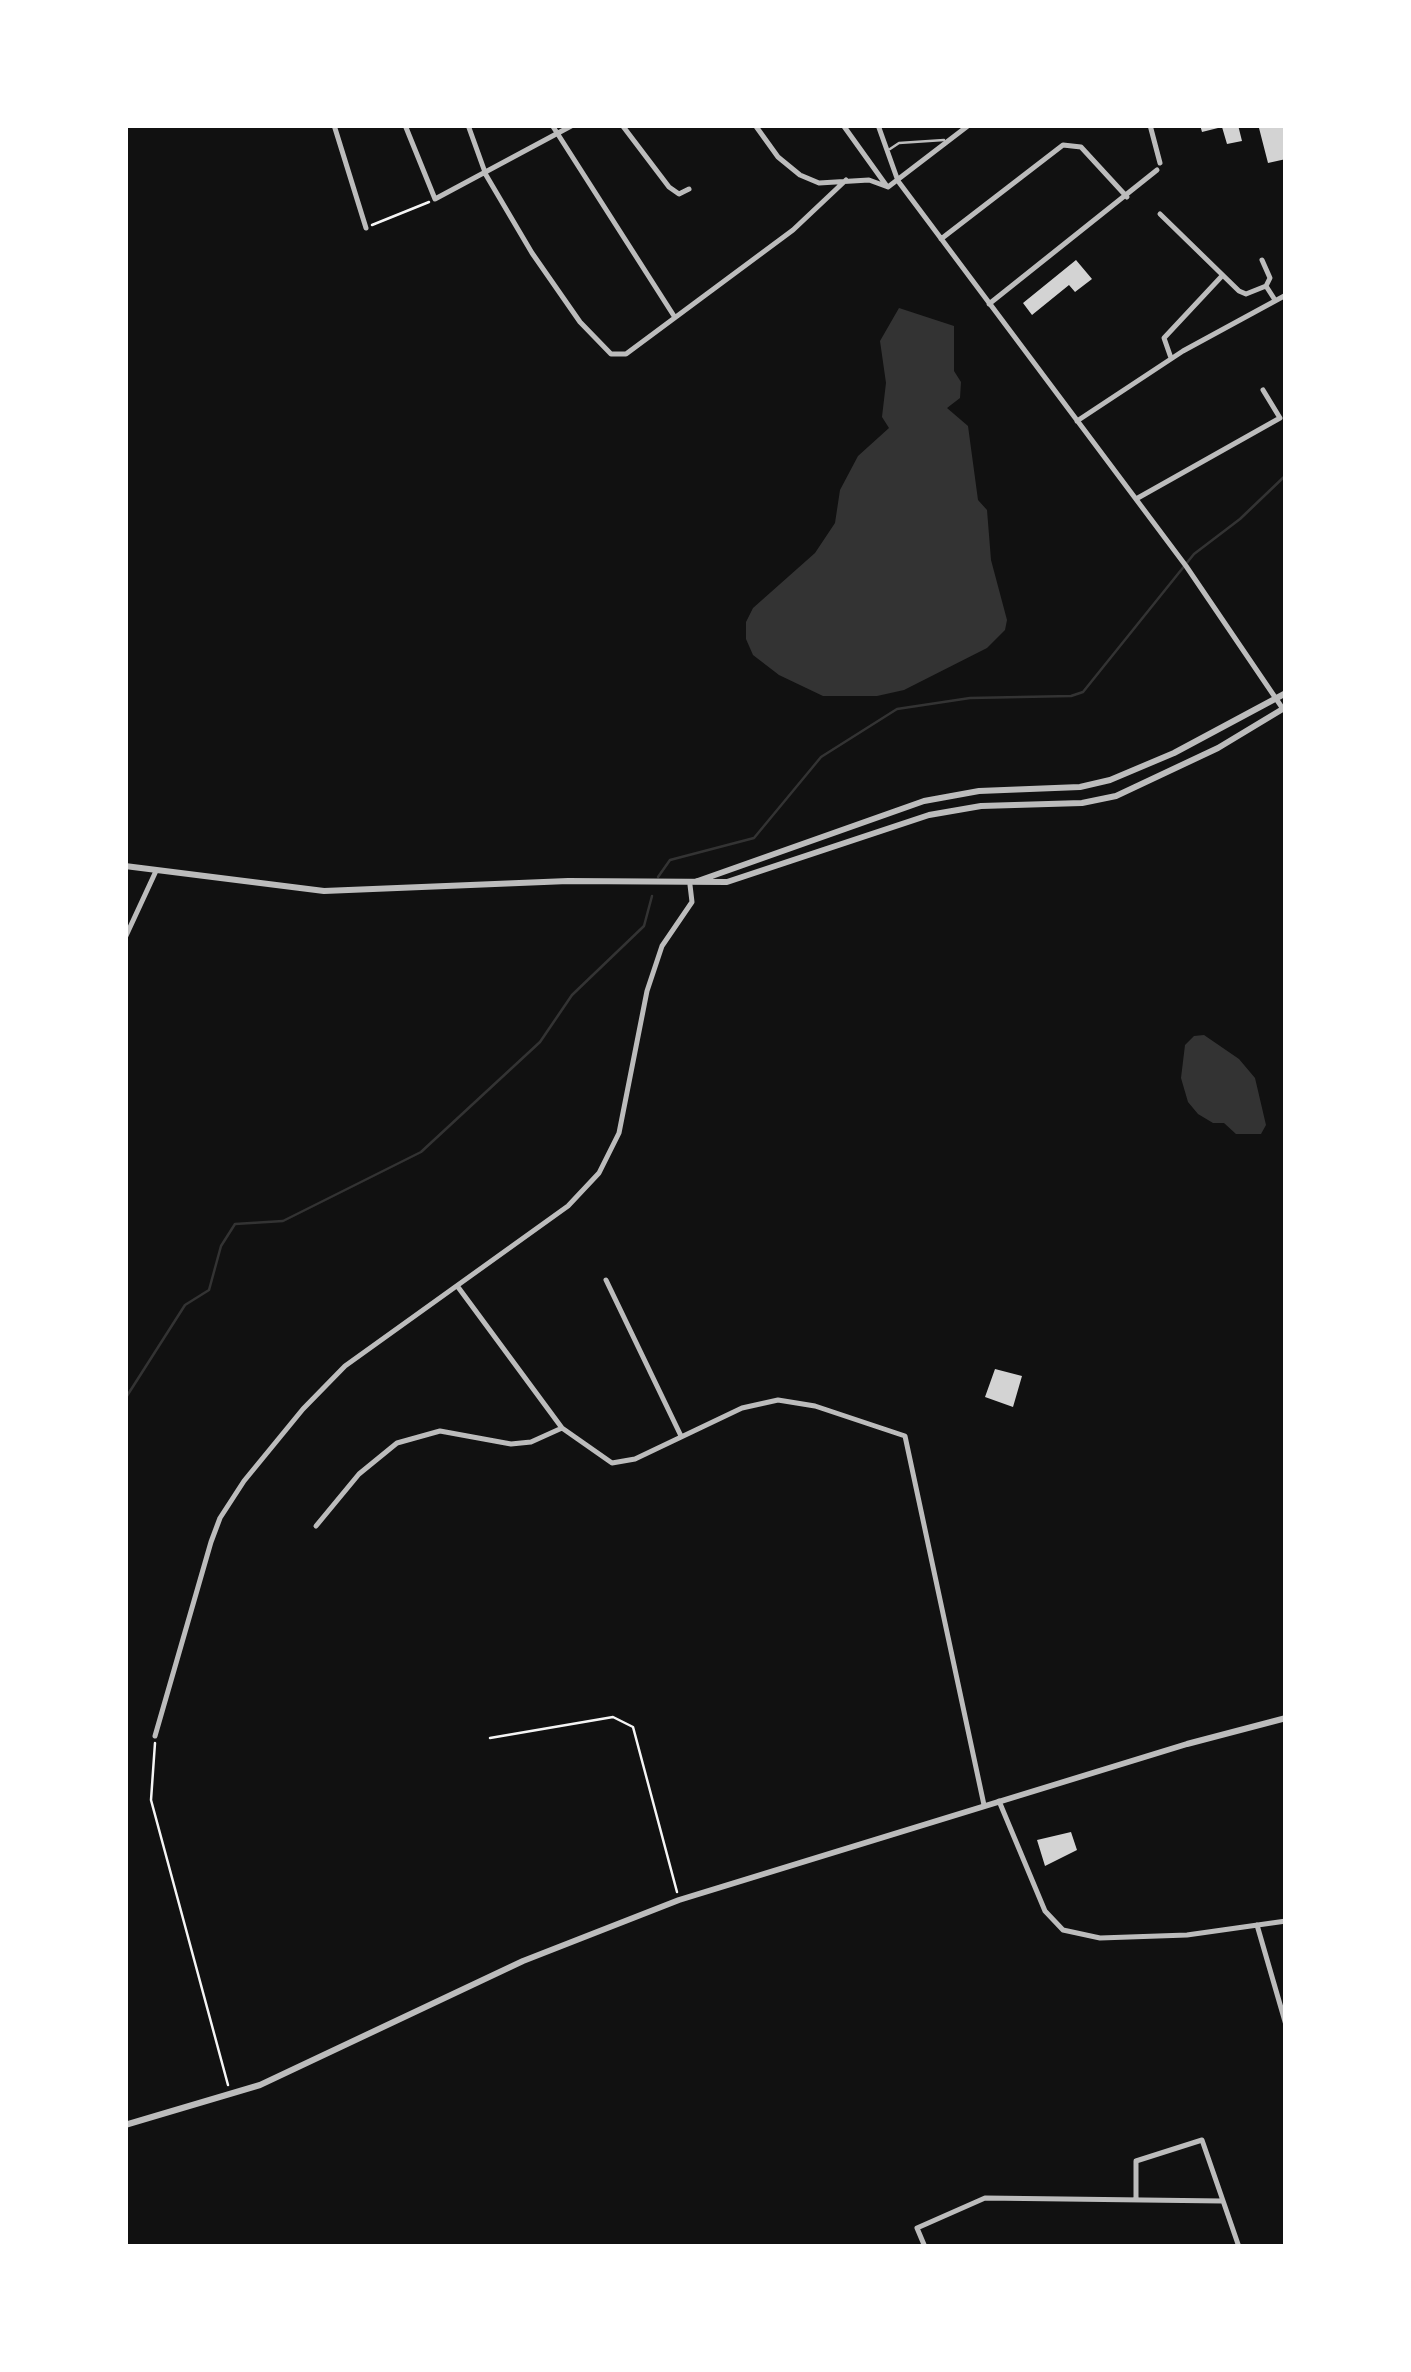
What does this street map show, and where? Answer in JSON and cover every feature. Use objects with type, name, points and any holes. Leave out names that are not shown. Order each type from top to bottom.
[{"type":"street","points":[[334,125],[366,228]]},
{"type":"street","points":[[404,125],[435,200],[573,125]]},
{"type":"street","points":[[468,125],[486,175],[532,253],[602,347],[626,354],[793,230],[846,180]]},
{"type":"street","points":[[552,125],[674,317]]},
{"type":"street","points":[[622,125],[669,187],[679,194],[689,189]]},
{"type":"street","points":[[755,125],[778,157],[800,175],[819,183],[869,180],[888,187],[969,125]]},
{"type":"street","points":[[843,125],[888,187]]},
{"type":"street","points":[[125,866],[324,891],[568,881],[690,885],[727,882],[929,815],[981,806],[1082,804],[1116,796],[1218,748],[1284,708],[1184,564],[898,182],[878,125]]},
{"type":"street","points":[[990,304],[1127,197],[1158,167],[1150,125]]},
{"type":"street","points":[[941,239],[1063,145],[1081,148],[1127,197]]},
{"type":"street","points":[[1160,214],[1222,276],[1246,294],[1266,286],[1270,278],[1262,260]]},
{"type":"street","points":[[1171,358],[1164,338],[1222,276]]},
{"type":"street","points":[[1266,286],[1274,300]]},
{"type":"street","points":[[1077,421],[1171,358],[1286,296]]},
{"type":"street","points":[[1136,499],[1280,418],[1263,390]]},
{"type":"street","points":[[690,885],[788,846],[924,801],[979,790],[1080,787],[1110,780],[1174,753],[1286,693]]},
{"type":"street","points":[[125,938],[156,871]]},
{"type":"street","points":[[156,1736],[220,1518],[244,1481],[302,1408],[345,1366],[568,1206],[599,1173],[619,1133],[647,990],[662,946],[692,902],[690,885]]},
{"type":"street","points":[[606,1280],[681,1436]]},
{"type":"street","points":[[458,1286],[562,1428],[604,1459],[620,1464],[742,1408],[778,1400],[815,1406],[905,1436],[984,1805]]},
{"type":"street","points":[[316,1526],[359,1474],[397,1443],[440,1432],[511,1444],[532,1442],[562,1428]]},
{"type":"street","points":[[125,2124],[231,2095],[293,2072],[539,1954],[679,1900],[984,1805],[1286,1718]]},
{"type":"street","points":[[999,1801],[1045,1911],[1063,1930],[1100,1938],[1186,1934],[1286,1921]]},
{"type":"street","points":[[1257,1925],[1286,2024]]},
{"type":"street","points":[[1136,2200],[1136,2161],[1202,2140],[1239,2247]]},
{"type":"street","points":[[925,2247],[917,2228],[985,2198],[1222,2201]]},
{"type":"lane","points":[[888,152],[899,142],[951,140]]},
{"type":"path","points":[[366,228],[435,200]]},
{"type":"path","points":[[490,1738],[612,1717],[633,1727],[679,1900]]},
{"type":"path","points":[[156,1736],[151,1800],[231,2095]]},
{"type":"shaded area","points":[[899,308],[954,326],[954,371],[961,382],[960,398],[947,408],[968,426],[978,500],[987,510],[991,560],[1007,620],[1005,630],[987,648],[904,690],[877,696],[823,696],[779,675],[753,655],[746,639],[746,622],[753,608],[815,553],[835,523],[840,490],[858,456],[889,428],[882,417],[886,383],[880,341]]},
{"type":"shaded area","points":[[1204,1035],[1239,1059],[1255,1078],[1266,1125],[1261,1134],[1236,1134],[1224,1123],[1213,1123],[1198,1114],[1188,1102],[1181,1078],[1185,1045],[1194,1036]]},
{"type":"building","points":[[1200,125],[1238,125],[1242,141],[1227,144],[1222,127],[1202,132]]},
{"type":"building","points":[[1286,125],[1286,159],[1268,163],[1259,128]]},
{"type":"building","points":[[1076,260],[1092,279],[1075,292],[1069,285],[1032,315],[1023,303]]},
{"type":"building","points":[[995,1369],[1022,1376],[1013,1407],[985,1397]]},
{"type":"building","points":[[1071,1832],[1077,1850],[1045,1866],[1037,1840]]},
{"type":"waterway","points":[[658,877],[670,860],[754,838],[821,757],[897,709],[970,698],[1071,696],[1083,692],[1194,554],[1240,519],[1286,475]]},
{"type":"waterway","points":[[125,1399],[185,1305],[209,1290],[221,1246],[235,1224],[283,1221],[421,1152],[540,1042],[572,995],[644,926],[652,896]]}]
